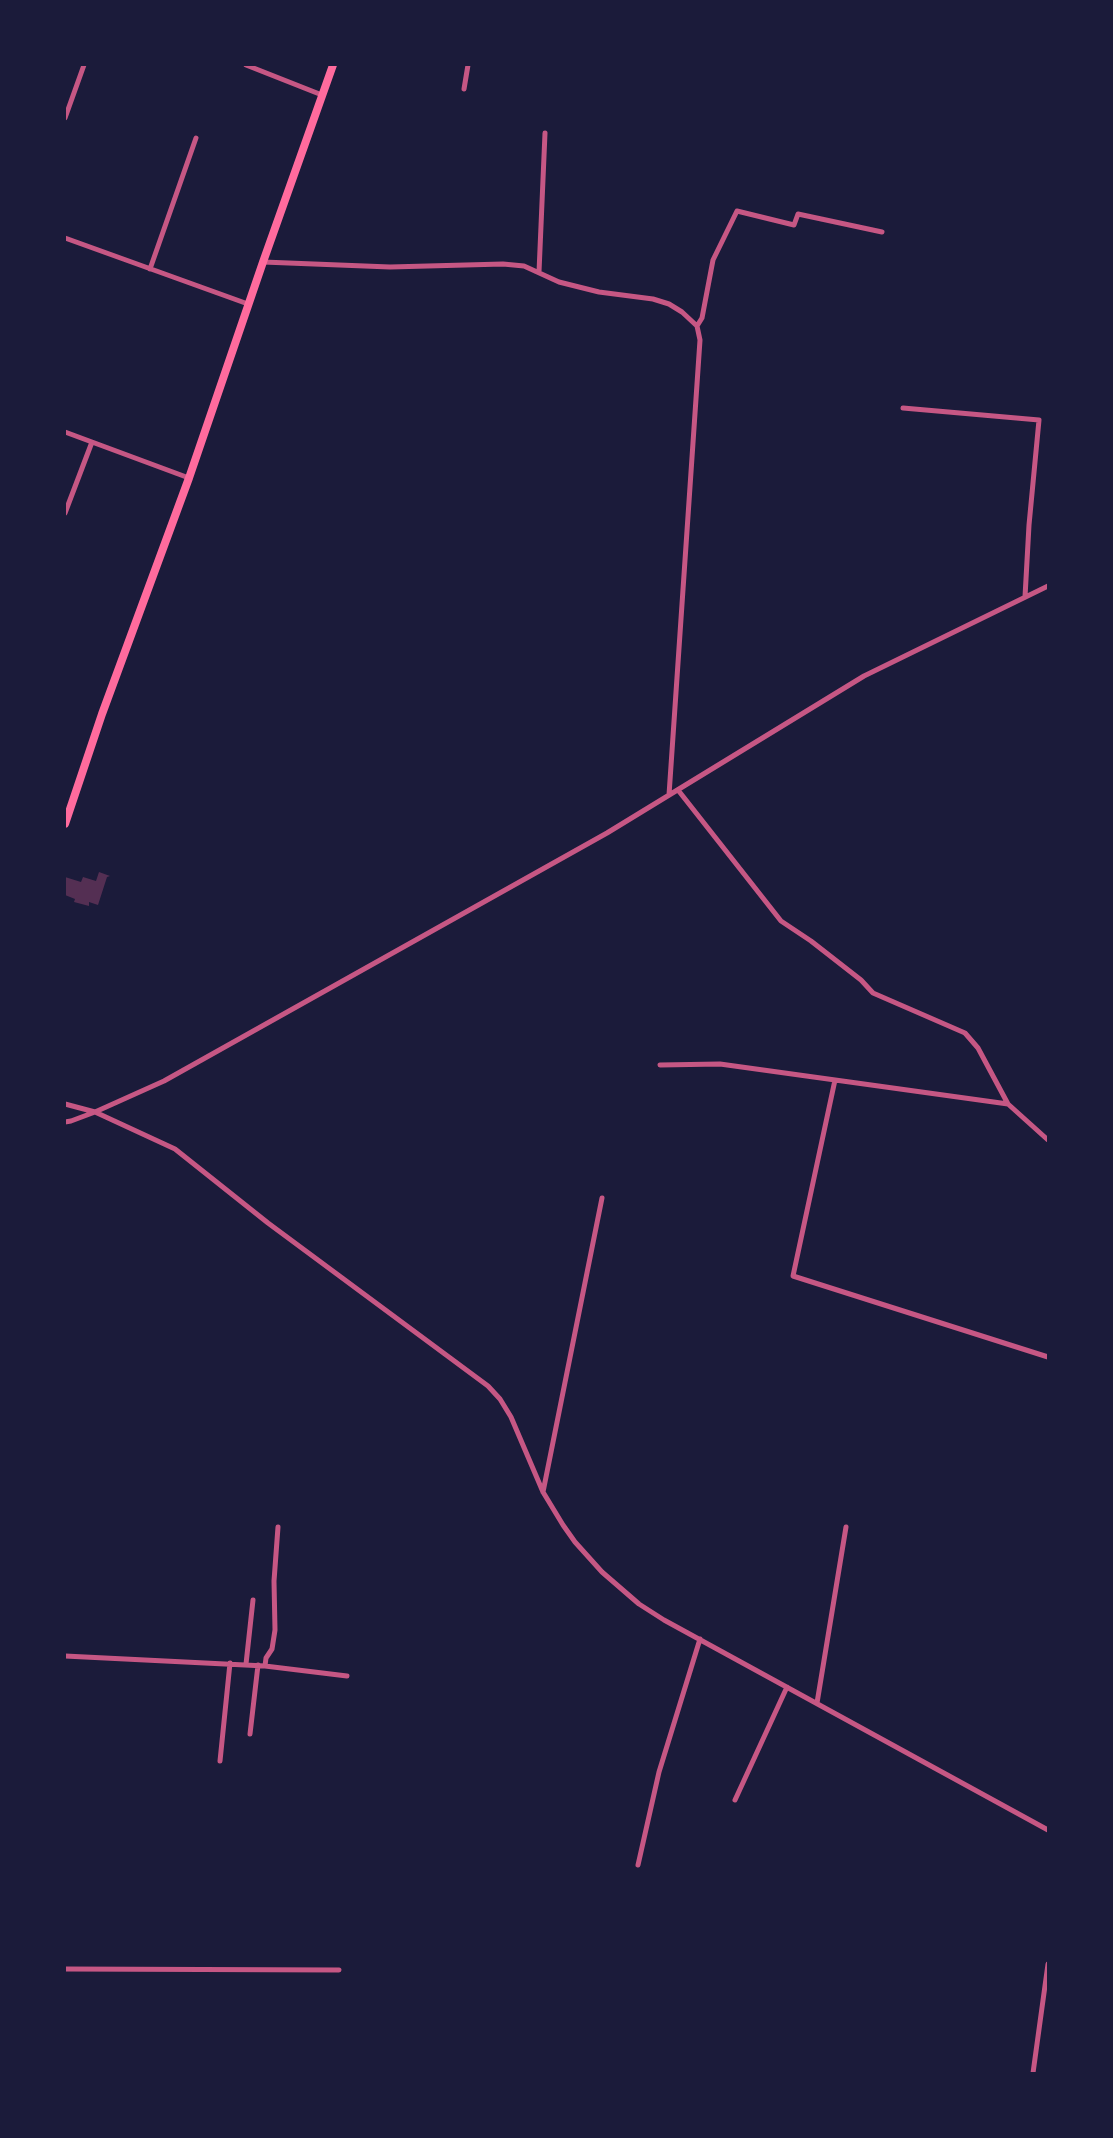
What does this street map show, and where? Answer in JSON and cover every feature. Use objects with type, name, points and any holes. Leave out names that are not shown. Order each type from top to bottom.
[{"type":"main road","points":[[65,824],[66,815],[189,478],[248,304],[333,65]]},
{"type":"street","points":[[65,118],[84,65]]},
{"type":"street","points":[[246,65],[322,95]]},
{"type":"street","points":[[464,89],[468,65]]},
{"type":"street","points":[[539,272],[545,133]]},
{"type":"street","points":[[150,269],[196,138]]},
{"type":"street","points":[[697,326],[702,318],[713,260],[736,211],[794,225],[798,214],[882,232]]},
{"type":"street","points":[[65,238],[248,304]]},
{"type":"street","points":[[263,262],[390,267],[503,264],[524,266],[559,282],[599,292],[661,301],[682,312],[697,326],[700,340],[669,795]]},
{"type":"street","points":[[903,408],[1038,420],[1029,525],[1026,597]]},
{"type":"street","points":[[65,432],[189,478]]},
{"type":"street","points":[[65,513],[92,442]]},
{"type":"street","points":[[65,1122],[95,1112],[164,1081],[608,832],[864,676],[1048,586]]},
{"type":"street","points":[[678,790],[781,921],[862,980],[873,993],[965,1033],[978,1048],[1008,1104],[1048,1140]]},
{"type":"street","points":[[660,1065],[720,1064],[1008,1104]]},
{"type":"street","points":[[835,1080],[793,1276],[1048,1357]]},
{"type":"street","points":[[65,1104],[95,1112],[175,1149],[268,1223],[488,1386],[500,1399],[511,1417],[543,1492],[575,1542],[612,1582],[640,1604],[700,1639],[1048,1830]]},
{"type":"street","points":[[543,1492],[602,1198]]},
{"type":"street","points":[[265,1666],[268,1653],[272,1649],[275,1630],[274,1580],[278,1527]]},
{"type":"street","points":[[817,1703],[846,1527]]},
{"type":"street","points":[[246,1664],[253,1600]]},
{"type":"street","points":[[638,1865],[659,1772],[700,1639]]},
{"type":"street","points":[[65,1656],[246,1664],[347,1676]]},
{"type":"street","points":[[220,1761],[230,1663]]},
{"type":"street","points":[[250,1734],[258,1665]]},
{"type":"street","points":[[735,1800],[787,1687]]},
{"type":"street","points":[[1032,2073],[1048,1964]]},
{"type":"street","points":[[65,1969],[339,1970]]},
{"type":"building","points":[[99,872],[110,876],[107,877],[98,905],[89,902],[89,906],[74,902],[75,899],[65,895],[65,877],[81,882],[83,877],[96,881]]}]
